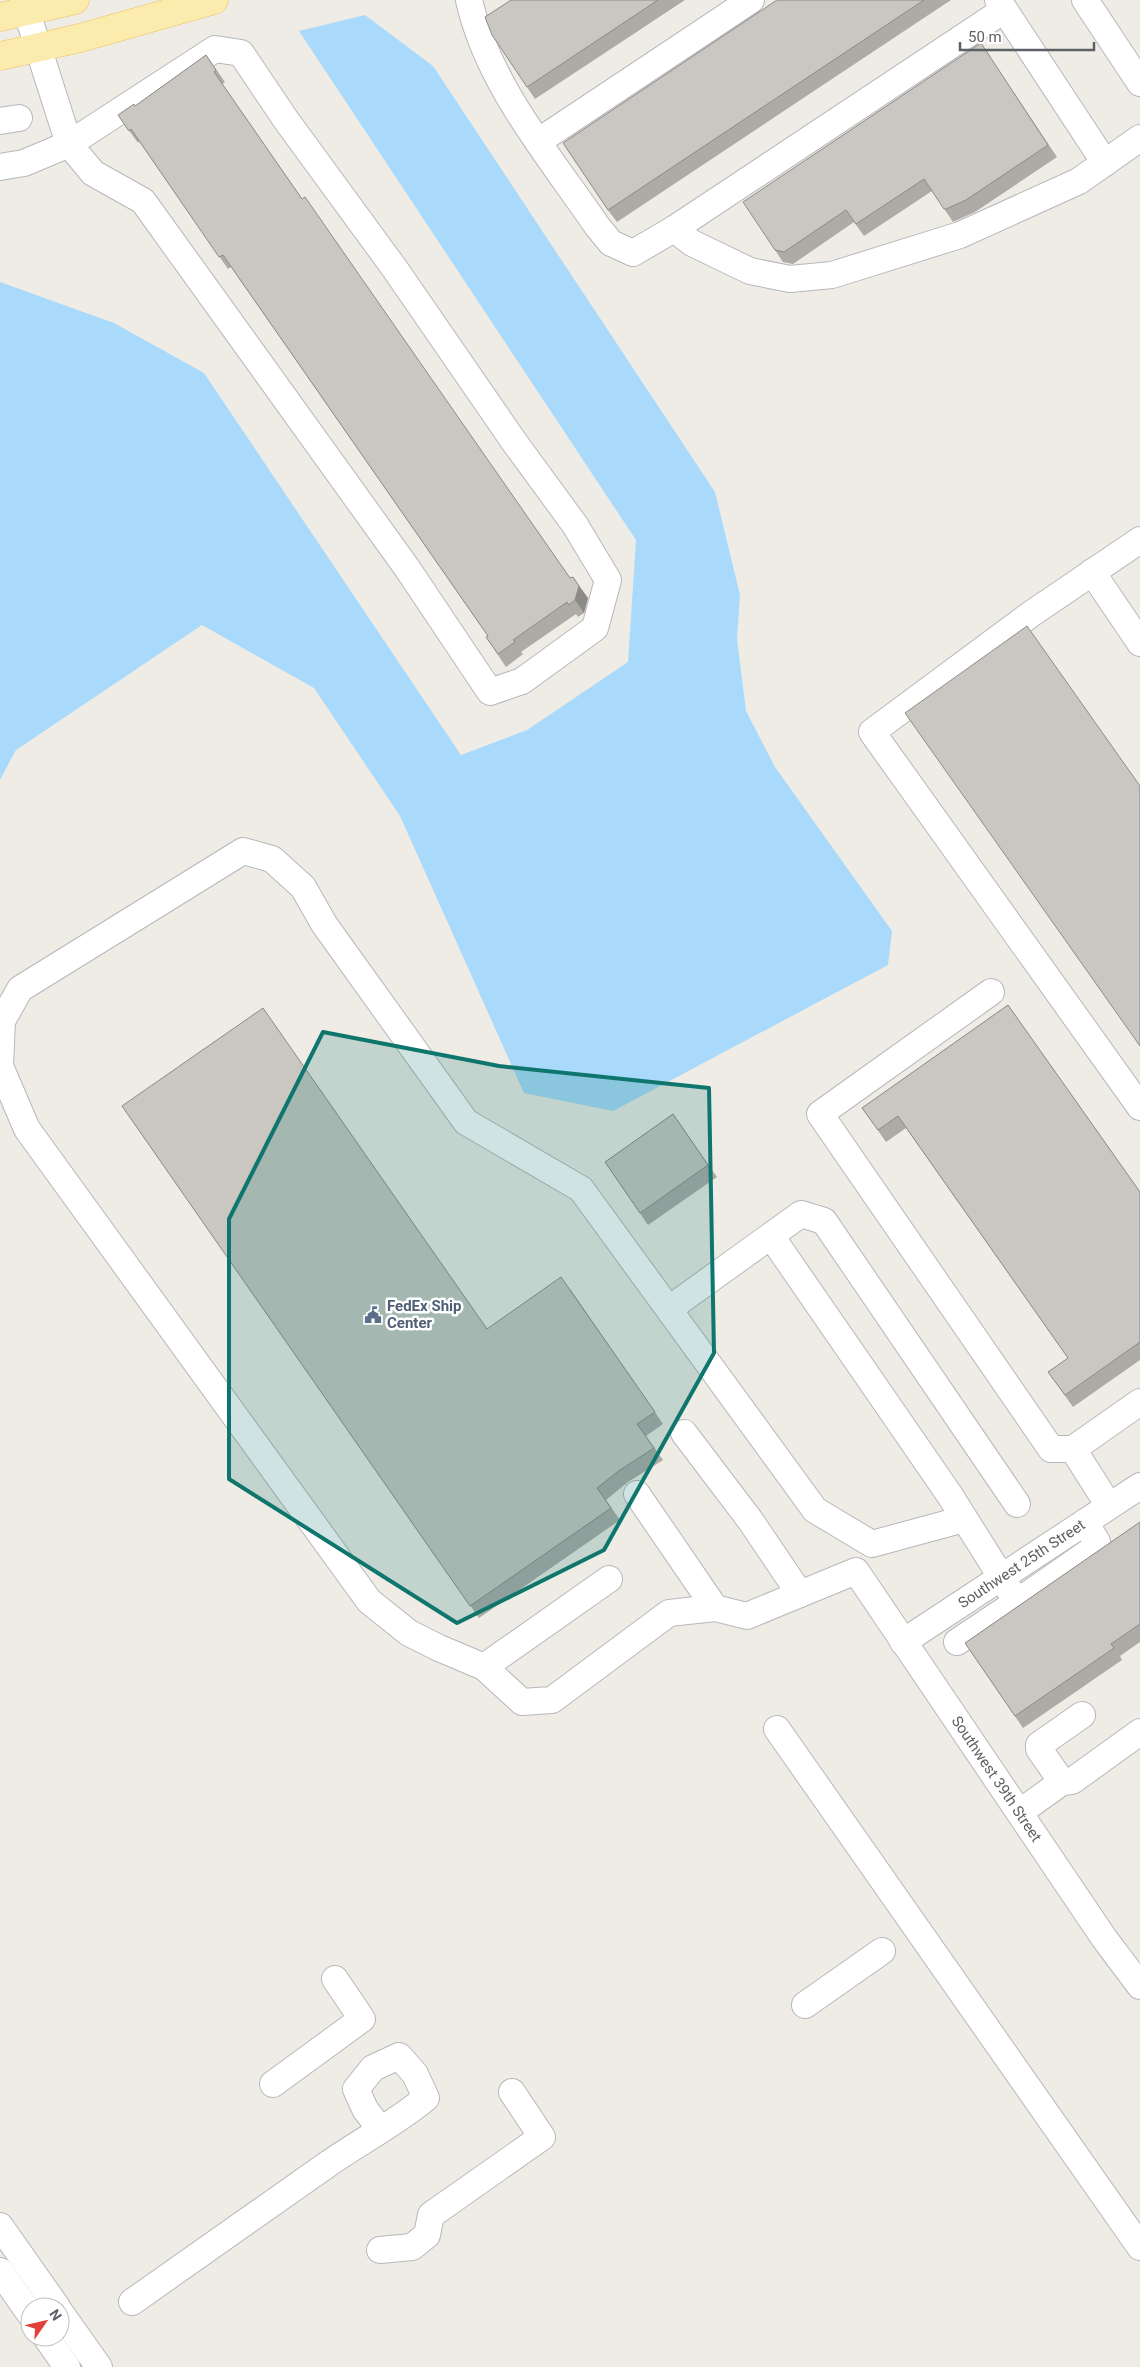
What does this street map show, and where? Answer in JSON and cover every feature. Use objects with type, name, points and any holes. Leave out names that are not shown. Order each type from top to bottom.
[{"type":"main road","points":[[0,17],[25,5],[75,0]]},
{"type":"main road","points":[[0,56],[80,38],[214,0]]},
{"type":"street","points":[[539,142],[751,0]]},
{"type":"street","points":[[1085,0],[1140,83]]},
{"type":"street","points":[[474,4],[481,46],[498,80],[597,226],[611,243],[632,253],[674,229],[1001,5],[1105,163]]},
{"type":"street","points":[[0,167],[24,163],[68,144],[215,49],[241,53],[286,120],[395,269],[514,442],[575,525],[608,580],[595,628],[522,681],[490,692],[407,568],[143,201],[93,173],[68,144],[25,5]]},
{"type":"street","points":[[674,229],[692,243],[750,271],[790,279],[832,275],[960,235],[1079,181],[1140,138]]},
{"type":"street","points":[[1140,540],[1031,614],[872,732],[1140,1107]]},
{"type":"street","points":[[1092,572],[1140,643]]},
{"type":"street","points":[[684,1433],[750,1520],[800,1594],[747,1616],[715,1608],[668,1613],[552,1700],[522,1702],[484,1666],[439,1648],[409,1632],[369,1601],[27,1129],[0,1066],[2,1021],[10,987],[242,851],[272,859],[303,887],[324,924],[466,1122],[581,1189],[815,1510],[872,1544],[964,1519]]},
{"type":"street","points":[[991,992],[820,1114],[1051,1449],[1073,1449],[1140,1402]]},
{"type":"street","points":[[669,1309],[801,1214],[824,1221],[1017,1504]]},
{"type":"street","points":[[771,1236],[964,1519],[1017,1602]]},
{"type":"street","points":[[1073,1449],[1109,1506]]},
{"type":"street","name":"Southwest 25th Street","points":[[903,1642],[1140,1486]]},
{"type":"street","points":[[637,1494],[715,1608]]},
{"type":"street","points":[[957,1642],[1095,1548],[1097,1542],[1084,1522]]},
{"type":"street","name":"Southwest 39th Street","points":[[800,1594],[856,1571],[1104,1938],[1140,1986]]},
{"type":"street","points":[[484,1666],[609,1579]]},
{"type":"street","points":[[1062,1782],[1039,1749],[1040,1745],[1082,1715]]},
{"type":"street","points":[[777,1729],[1137,2237]]},
{"type":"street","points":[[1020,1812],[1062,1782],[1072,1781],[1140,1732]]},
{"type":"street","points":[[805,2005],[882,1951]]},
{"type":"street","points":[[273,2084],[362,2018],[334,1980]]},
{"type":"street","points":[[380,2250],[412,2247],[427,2235],[431,2215],[542,2137],[512,2092]]},
{"type":"street","points":[[132,2302],[380,2129]]},
{"type":"street","points":[[0,2226],[50,2297]]},
{"type":"street","points":[[0,2272],[20,2300]]},
{"type":"street","points":[[70,2326],[99,2367]]},
{"type":"street","points":[[53,2347],[67,2367]]},
{"type":"highlighted area","points":[[323,1032],[499,1066],[709,1088],[714,1353],[604,1550],[457,1623],[229,1479],[229,1219]]},
{"type":"water","points":[[365,15],[433,66],[715,492],[740,595],[737,639],[746,711],[775,767],[892,931],[888,965],[613,1111],[524,1093],[400,816],[314,688],[202,625],[16,750],[0,780],[0,282],[114,323],[204,373],[461,755],[527,730],[628,662],[636,540],[299,31]]},
{"type":"building","points":[[511,0],[658,0],[527,87],[492,35],[485,17]]},
{"type":"building","points":[[777,0],[924,0],[608,210],[563,143]]},
{"type":"building","points":[[981,43],[1048,145],[966,200],[946,209],[944,209],[924,179],[856,224],[846,210],[784,252],[775,250],[743,202]]},
{"type":"building","points":[[206,55],[216,70],[214,72],[302,199],[305,197],[570,578],[573,577],[579,586],[575,600],[569,605],[567,602],[513,640],[515,642],[498,654],[486,637],[488,636],[223,255],[219,257],[131,129],[129,131],[118,115],[134,104],[135,106]]},
{"type":"building","points":[[1027,626],[1140,786],[1140,1046],[905,713]]},
{"type":"building","points":[[1008,1005],[1140,1192],[1140,1342],[1065,1395],[1048,1372],[1068,1358],[898,1116],[878,1130],[862,1108]]},
{"type":"building","name":"FedEx Ship Center","points":[[263,1008],[487,1329],[561,1277],[655,1412],[637,1424],[654,1448],[620,1470],[597,1488],[611,1508],[470,1606],[122,1106]]},
{"type":"building","points":[[673,1114],[708,1165],[640,1213],[605,1162]]},
{"type":"building","points":[[1140,1522],[1140,1624],[1111,1644],[1114,1648],[1015,1716],[965,1643]]},
{"type":"place","name":"FedEx Ship Center","points":[[373,1315]]}]
